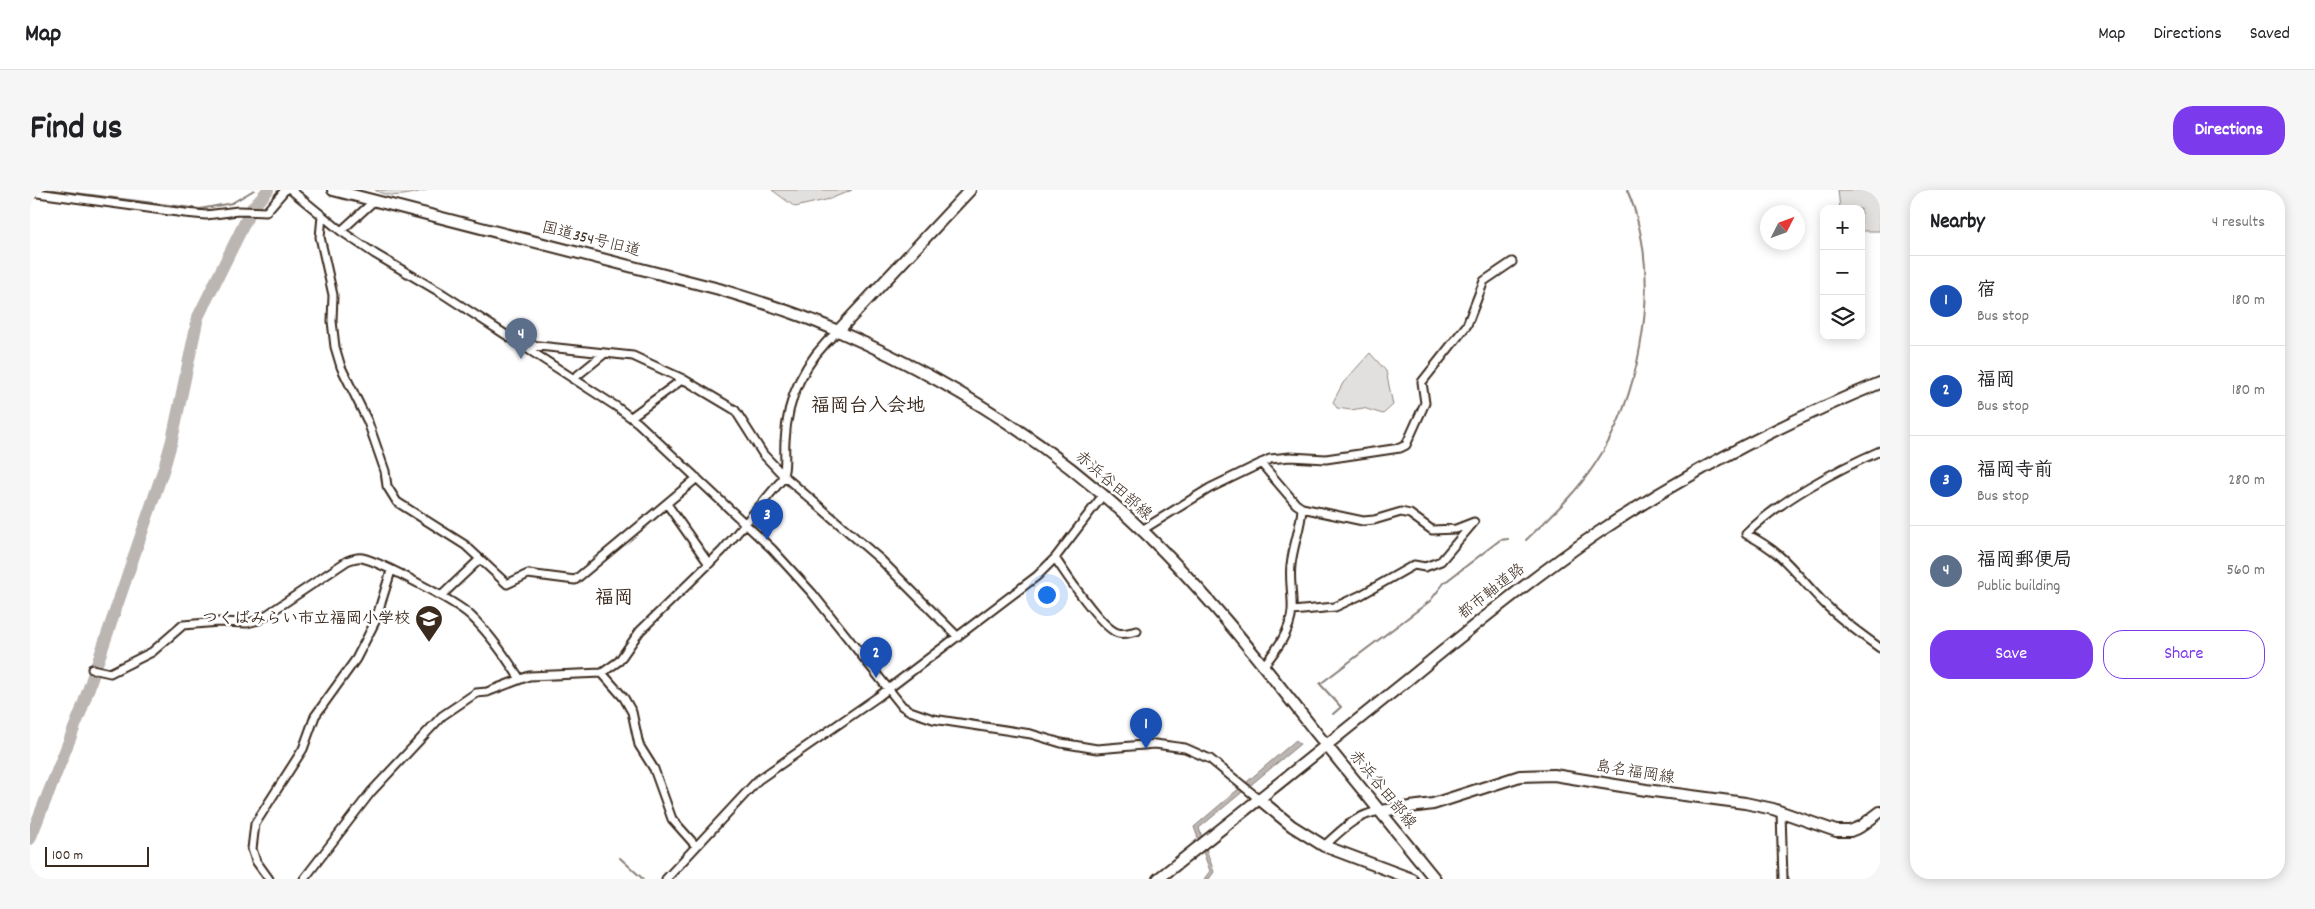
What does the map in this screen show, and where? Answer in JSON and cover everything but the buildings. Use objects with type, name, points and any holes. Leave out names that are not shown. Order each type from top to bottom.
[{"type":"main road","name":"国道354号旧道","points":[[333,190],[720,288],[838,330]]},
{"type":"main road","points":[[838,330],[970,190]]},
{"type":"main road","name":"赤浜谷田部線","points":[[838,330],[919,371],[996,415],[1070,468],[1142,530],[1197,586],[1264,665],[1326,745],[1435,879]]},
{"type":"main road","name":"都市軸道路","points":[[1158,879],[1514,592],[1600,532],[1654,496],[1722,458],[1848,396],[1880,383]]},
{"type":"main road","name":"島名福岡線","points":[[1380,811],[1433,804],[1520,776],[1554,775],[1745,803],[1843,831],[1860,827],[1880,812]]},
{"type":"main road","points":[[1259,799],[1292,826],[1324,846],[1412,879],[1427,869]]},
{"type":"street","points":[[30,192],[185,213],[206,214],[257,210],[266,212],[285,190]]},
{"type":"street","points":[[291,190],[322,216],[375,254],[443,294],[631,417],[747,524],[812,593],[902,706],[933,720],[1031,734],[1061,743],[1097,749],[1155,744],[1184,748],[1210,759],[1259,799]]},
{"type":"street","points":[[341,230],[374,200]]},
{"type":"street","points":[[322,216],[320,236],[333,295],[332,321],[335,347],[341,366],[368,422],[385,471],[387,486],[397,502],[465,545],[507,584],[528,574],[575,580],[697,478]]},
{"type":"street","points":[[1142,530],[1210,488],[1261,463],[1290,457],[1326,459],[1346,457],[1400,448],[1406,445],[1425,403],[1422,382],[1467,325],[1484,281],[1512,262]]},
{"type":"street","points":[[304,879],[371,792],[438,719],[476,693],[487,692],[529,676],[602,673],[619,661],[640,631],[747,524],[784,476],[785,438],[793,394],[805,368],[815,353],[838,330]]},
{"type":"street","points":[[519,344],[535,344],[604,354],[633,356],[683,379],[735,410],[763,454],[784,476],[881,560],[958,637]]},
{"type":"street","points":[[573,379],[604,354]]},
{"type":"street","points":[[631,417],[683,379]]},
{"type":"street","points":[[1880,451],[1841,468],[1761,520],[1746,534],[1763,542],[1779,554],[1793,566],[1826,605],[1880,648]]},
{"type":"street","points":[[1261,463],[1296,504],[1302,508],[1363,520],[1374,520],[1401,512],[1410,514],[1432,530],[1450,530],[1474,522],[1441,560],[1425,566],[1414,565],[1361,595],[1335,607],[1292,611]]},
{"type":"street","points":[[666,879],[758,780],[888,689],[1037,576],[1055,558],[1103,495]]},
{"type":"street","points":[[667,504],[709,564]]},
{"type":"street","points":[[1264,665],[1286,633],[1292,611],[1290,568],[1292,553],[1298,537],[1302,508]]},
{"type":"street","points":[[96,670],[110,673],[152,652],[183,625],[219,622],[247,623],[259,620],[347,561],[357,558],[364,559],[391,571],[441,596],[470,615],[495,642],[520,679]]},
{"type":"street","points":[[1055,558],[1086,601],[1109,628],[1118,634],[1137,631]]},
{"type":"street","points":[[441,596],[480,559]]},
{"type":"street","points":[[269,879],[256,861],[252,849],[255,824],[303,749],[315,716],[356,659],[375,622],[391,571]]},
{"type":"street","points":[[602,673],[624,698],[632,712],[639,745],[654,769],[672,819],[696,846]]},
{"type":"street","points":[[1324,846],[1353,820],[1369,813],[1380,811]]},
{"type":"street","points":[[1781,812],[1783,879]]},
{"type":"shaded area","points":[[375,190],[427,190],[387,195]]},
{"type":"shaded area","points":[[772,190],[852,190],[830,199],[795,207]]},
{"type":"shaded area","points":[[1838,190],[1880,190],[1880,231],[1865,231],[1865,205],[1840,205]]},
{"type":"shaded area","points":[[1370,353],[1386,371],[1393,405],[1383,414],[1363,408],[1351,410],[1337,408],[1333,402],[1343,383]]},
{"type":"shaded area","points":[[1296,740],[1300,744],[1199,828],[1214,872],[1209,879],[1204,879],[1210,871],[1194,827]]},
{"type":"waterway","points":[[52,190],[200,209],[232,203],[254,190]]},
{"type":"waterway","points":[[30,839],[81,711],[164,468],[172,440],[198,317],[252,208],[268,190]]},
{"type":"waterway","points":[[1526,540],[1554,513],[1588,475],[1610,438],[1623,409],[1633,378],[1645,313],[1645,280],[1643,249],[1633,204],[1627,190]]},
{"type":"waterway","points":[[1333,714],[1341,707],[1320,684],[1430,601],[1444,583],[1500,540],[1508,539]]},
{"type":"waterway","points":[[620,858],[643,879]]},
{"type":"place","name":"福岡郵便局","points":[[521,359]]},
{"type":"place","name":"福岡寺前","points":[[767,540]]},
{"type":"place","name":"つくばみらい市立福岡小学校","points":[[429,643]]},
{"type":"place","name":"福岡","points":[[876,678]]},
{"type":"place","name":"宿","points":[[1146,749]]},
{"type":"district","name":"福岡台入会地","points":[[868,407]]},
{"type":"district","name":"福岡","points":[[614,599]]}]
